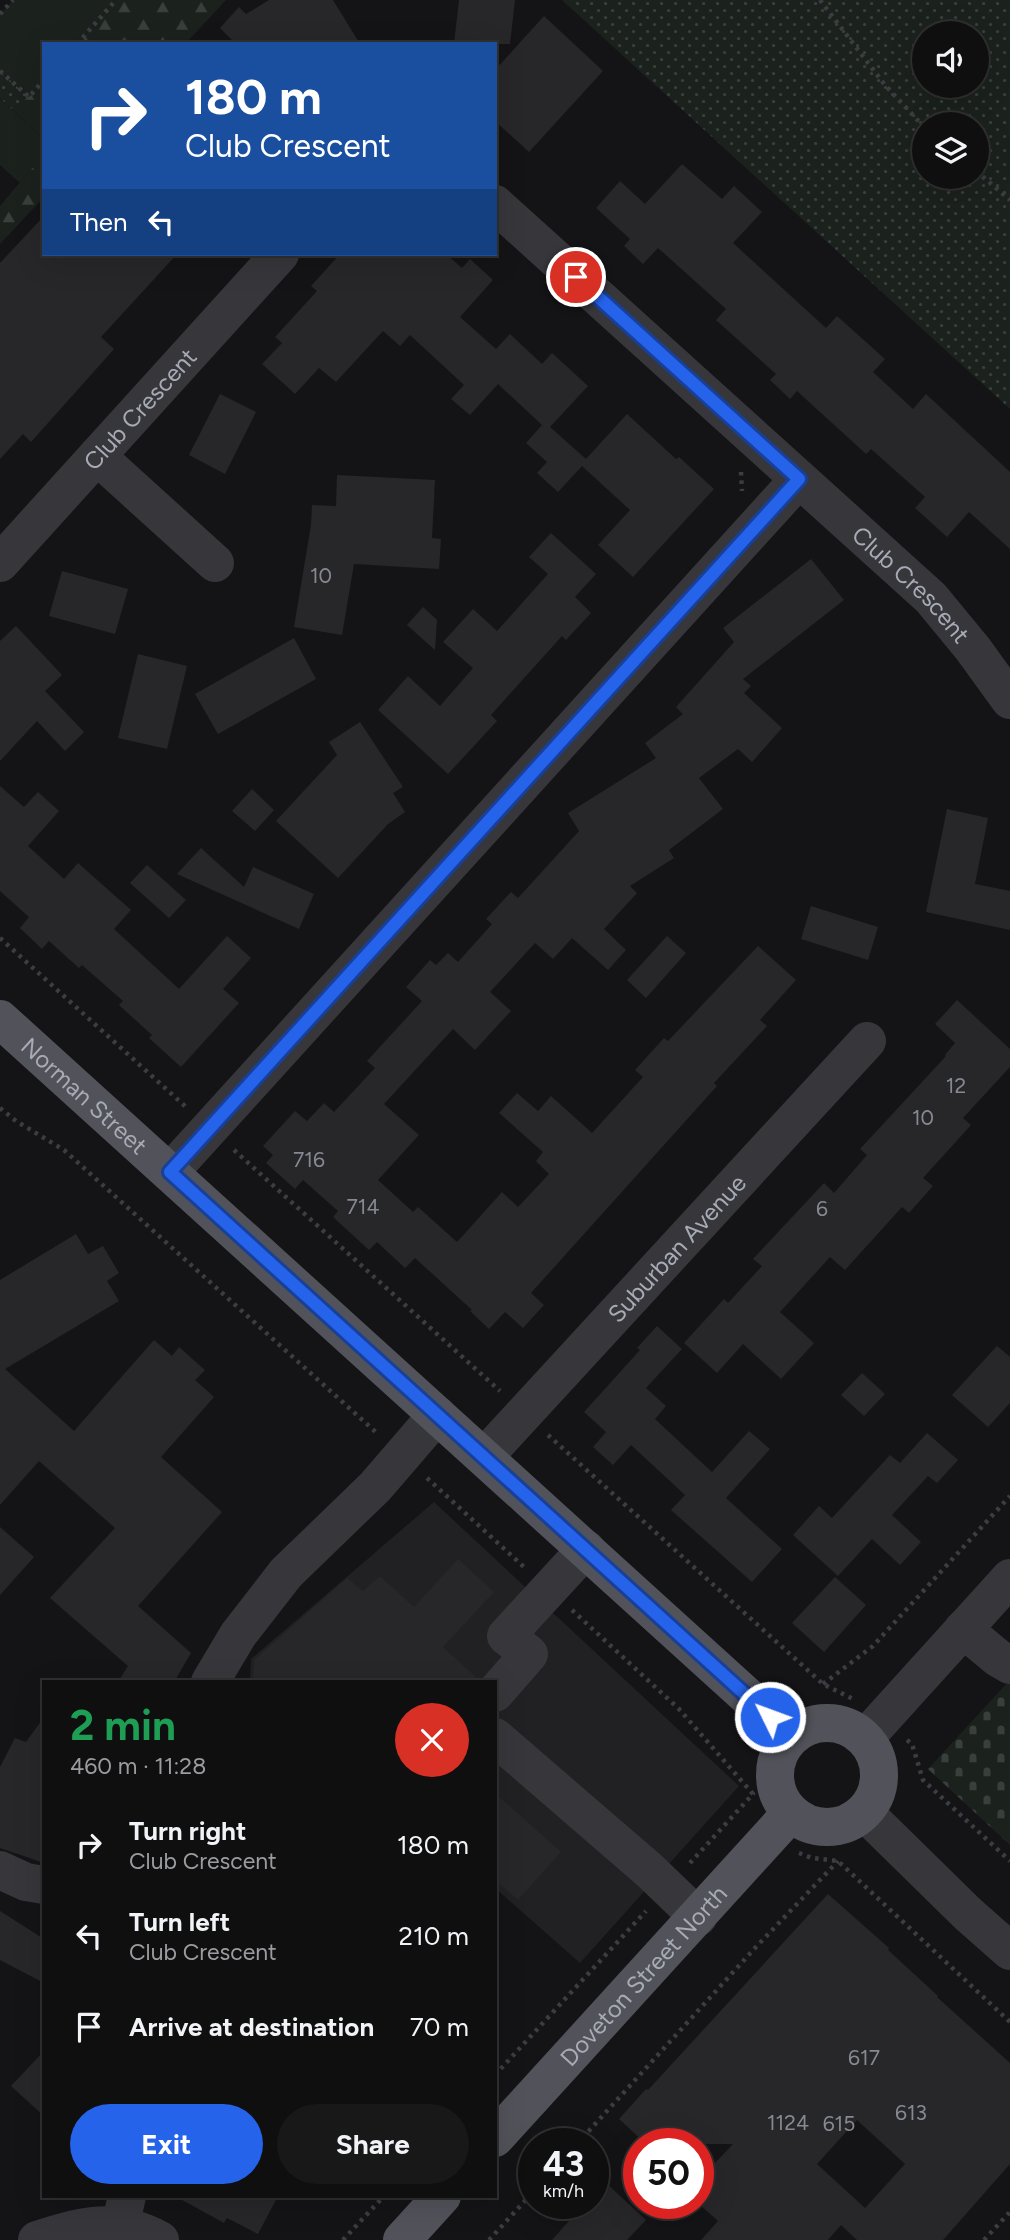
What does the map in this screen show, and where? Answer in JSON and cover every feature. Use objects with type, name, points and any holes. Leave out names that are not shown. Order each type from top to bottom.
[{"type":"main road","name":"Norman Street","points":[[0,1019],[791,1736]]},
{"type":"main road","points":[[820,1722],[873,1729],[879,1783],[874,1799],[864,1812],[836,1827],[782,1822],[775,1783],[775,1766],[780,1750],[791,1736],[804,1727],[820,1722]]},
{"type":"main road","name":"Doveton Street North","points":[[497,2136],[782,1822]]},
{"type":"main road","points":[[402,2240],[440,2198]]},
{"type":"street","name":"Club Crescent","points":[[497,206],[931,598],[974,649],[1010,700]]},
{"type":"street","name":"Club Crescent","points":[[0,563],[278,256]]},
{"type":"street","points":[[97,456],[215,563]]},
{"type":"street","points":[[170,1172],[799,479]]},
{"type":"street","name":"Suburban Avenue","points":[[484,1457],[867,1041]]},
{"type":"street","points":[[211,1680],[238,1635],[286,1573],[375,1487],[438,1415]]},
{"type":"street","points":[[497,1691],[529,1654],[506,1636],[586,1549]]},
{"type":"street","points":[[873,1729],[1010,1578]]},
{"type":"street","points":[[964,1629],[1010,1665]]},
{"type":"street","points":[[497,1739],[698,1917]]},
{"type":"street","points":[[864,1812],[968,1914],[1010,1951]]},
{"type":"street","points":[[0,1870],[26,1882],[42,1885]]},
{"type":"street","points":[[37,2240],[63,2231],[103,2224],[124,2212],[145,2232],[160,2240]]},
{"type":"path","points":[[0,15],[13,0]]},
{"type":"path","points":[[78,42],[116,0]]},
{"type":"path","points":[[820,0],[885,85],[912,114]]},
{"type":"path","points":[[0,71],[29,97],[42,82]]},
{"type":"path","points":[[989,182],[1010,200]]},
{"type":"path","points":[[0,938],[824,1684],[852,1698],[873,1729],[912,1744],[923,1780],[1010,1861]]},
{"type":"path","points":[[0,1108],[64,1150],[680,1709],[753,1794],[497,2073]]},
{"type":"path","points":[[824,1684],[873,1646],[1010,1496]]},
{"type":"path","points":[[741,1806],[782,1822],[802,1855],[838,1861],[1010,2022]]},
{"type":"path","points":[[592,2128],[838,1861]]},
{"type":"path","points":[[343,2240],[382,2198]]},
{"type":"path","points":[[489,2240],[518,2208]]},
{"type":"path","points":[[984,2240],[1010,2212]]},
{"type":"shaded area","points":[[434,1502],[739,1786],[580,1963],[497,1890],[497,1680],[250,1680],[251,1659]]},
{"type":"green space","points":[[13,0],[116,0],[79,42],[42,42],[42,82],[29,97],[0,71],[0,14]]},
{"type":"green space","points":[[116,0],[226,0],[187,42],[79,42]]},
{"type":"green space","points":[[562,0],[1010,0],[1010,409]]},
{"type":"green space","points":[[0,71],[29,97],[14,111],[0,98]]},
{"type":"green space","points":[[42,82],[42,138],[14,111]]},
{"type":"green space","points":[[0,98],[42,138],[42,156],[20,183],[0,165]]},
{"type":"green space","points":[[42,156],[42,199],[0,244],[0,206]]},
{"type":"green space","points":[[1010,1680],[1010,1845],[928,1769]]},
{"type":"building","points":[[269,0],[333,0],[359,42],[234,42],[220,28],[239,7],[246,14]]},
{"type":"building","points":[[459,0],[515,0],[510,44],[454,42]]},
{"type":"building","points":[[544,16],[603,71],[529,152],[497,123],[497,68]]},
{"type":"building","points":[[682,164],[722,199],[734,186],[762,212],[733,243],[826,328],[837,316],[885,359],[873,372],[913,409],[926,394],[1010,472],[1010,549],[969,512],[947,537],[915,508],[925,497],[871,449],[866,454],[797,391],[790,399],[770,380],[776,374],[716,320],[726,309],[658,248],[643,264],[624,246],[630,239],[596,208],[620,181],[645,204]]},
{"type":"building","points":[[42,218],[42,256],[175,256],[101,337],[114,349],[31,442],[23,434],[0,459],[0,263]]},
{"type":"building","points":[[338,256],[448,256],[462,268],[470,259],[493,280],[460,317],[496,349],[510,334],[542,364],[552,353],[588,386],[550,427],[586,459],[627,414],[714,489],[633,577],[598,545],[630,510],[582,466],[558,492],[537,473],[547,462],[526,443],[542,425],[498,384],[470,415],[451,399],[464,385],[410,335],[400,346],[383,331],[336,382],[319,368],[295,394],[262,364],[282,343],[275,337],[317,291],[311,286]]},
{"type":"building","points":[[220,394],[256,412],[225,474],[189,455]]},
{"type":"building","points":[[337,475],[435,480],[432,538],[441,539],[439,569],[354,564],[342,635],[294,627],[312,505],[336,506]]},
{"type":"building","points":[[551,533],[596,574],[575,597],[591,613],[566,640],[562,636],[491,715],[497,721],[448,774],[378,710],[408,676],[440,706],[473,668],[443,642],[473,609],[497,631],[548,574],[529,557]]},
{"type":"building","points":[[811,559],[844,600],[743,679],[751,686],[744,693],[782,728],[752,762],[738,749],[699,778],[723,809],[669,850],[674,858],[630,886],[637,893],[604,929],[626,950],[608,970],[572,938],[553,959],[535,943],[490,992],[511,1011],[475,1050],[453,1029],[384,1104],[419,1135],[378,1180],[413,1212],[418,1207],[457,1242],[502,1192],[518,1207],[549,1174],[536,1161],[543,1152],[499,1113],[517,1093],[538,1111],[551,1096],[592,1133],[643,1077],[635,1070],[664,1038],[668,1041],[758,946],[796,980],[760,1020],[767,1026],[714,1083],[717,1086],[531,1293],[544,1305],[523,1328],[505,1312],[489,1329],[415,1258],[405,1268],[377,1242],[369,1250],[333,1217],[338,1211],[303,1180],[295,1189],[266,1163],[273,1155],[263,1146],[295,1111],[307,1121],[324,1103],[334,1112],[375,1068],[367,1061],[422,1001],[406,987],[430,960],[436,965],[448,953],[458,962],[492,924],[486,919],[511,892],[518,898],[579,831],[568,813],[656,758],[645,743],[683,714],[676,707],[734,642],[723,628]]},
{"type":"building","points":[[62,571],[128,589],[115,634],[49,616]]},
{"type":"building","points":[[423,607],[437,620],[435,650],[407,625]]},
{"type":"building","points":[[16,626],[62,675],[45,691],[84,732],[65,751],[37,721],[0,761],[0,641]]},
{"type":"building","points":[[294,638],[316,679],[218,734],[195,694]]},
{"type":"building","points":[[138,654],[187,666],[167,749],[118,738]]},
{"type":"building","points":[[360,722],[403,787],[393,793],[405,812],[388,824],[338,878],[276,821],[337,755],[329,742]]},
{"type":"building","points":[[0,786],[24,807],[38,792],[59,811],[28,846],[64,879],[78,863],[131,910],[114,929],[179,989],[227,936],[251,958],[223,989],[239,1003],[181,1067],[149,1038],[152,1035],[119,1005],[123,1001],[82,965],[79,968],[49,941],[42,949],[20,928],[29,917],[0,891]]},
{"type":"building","points":[[252,789],[274,810],[255,831],[232,811]]},
{"type":"building","points":[[947,809],[988,818],[975,884],[1010,891],[1010,930],[926,912]]},
{"type":"building","points":[[201,848],[244,887],[253,867],[314,894],[299,929],[177,874]]},
{"type":"building","points":[[147,865],[186,900],[169,918],[130,883]]},
{"type":"building","points":[[811,906],[878,927],[868,960],[801,939]]},
{"type":"building","points":[[667,936],[686,953],[646,998],[627,980]]},
{"type":"building","points":[[957,1000],[1010,1049],[1010,1067],[963,1118],[971,1125],[923,1178],[933,1186],[909,1213],[902,1207],[845,1270],[830,1257],[780,1312],[814,1343],[781,1379],[743,1344],[717,1373],[684,1343],[724,1299],[728,1303],[762,1266],[753,1259],[824,1183],[834,1193],[867,1155],[860,1149],[946,1056],[955,1043],[935,1024]]},
{"type":"building","points":[[76,1234],[88,1254],[103,1246],[119,1273],[107,1281],[119,1301],[5,1369],[74,1431],[154,1340],[172,1356],[179,1347],[205,1370],[195,1380],[214,1397],[161,1457],[222,1512],[138,1606],[191,1653],[175,1680],[119,1680],[128,1666],[50,1598],[115,1528],[39,1461],[0,1505],[0,1280]]},
{"type":"building","points":[[657,1326],[682,1349],[646,1388],[666,1406],[655,1419],[712,1472],[749,1431],[770,1449],[726,1498],[782,1549],[752,1582],[671,1510],[685,1495],[631,1445],[613,1465],[593,1447],[606,1432],[584,1412],[640,1350],[637,1348]]},
{"type":"building","points":[[997,1346],[1010,1357],[1010,1403],[988,1427],[952,1395]]},
{"type":"building","points":[[862,1373],[885,1394],[864,1416],[841,1395]]},
{"type":"building","points":[[927,1433],[958,1460],[937,1483],[928,1476],[892,1515],[921,1542],[900,1565],[872,1539],[838,1576],[793,1535],[819,1506],[832,1518],[890,1455],[900,1463]]},
{"type":"building","points":[[0,1527],[34,1557],[0,1595]]},
{"type":"building","points":[[458,1559],[494,1592],[443,1647],[478,1680],[253,1680],[254,1660],[347,1578],[363,1591],[380,1576],[414,1607]]},
{"type":"building","points":[[835,1577],[866,1605],[824,1652],[792,1623]]},
{"type":"building","points":[[42,1720],[42,1862],[0,1848],[0,1767],[15,1738],[26,1742]]},
{"type":"building","points":[[497,1795],[561,1852],[518,1900],[497,1882]]},
{"type":"building","points":[[828,1894],[1010,2063],[1010,2164],[943,2240],[857,2240],[841,2225],[828,2240],[701,2240],[718,2221],[714,2217],[714,2164],[733,2144],[714,2144],[714,2128],[629,2128],[619,2119],[646,2089],[648,2090]],"holes":[[[857,2120],[905,2164],[865,2208],[817,2164]]]},
{"type":"building","points":[[0,1911],[42,1938],[42,1982],[0,1960]]},
{"type":"building","points":[[42,2053],[42,2114],[11,2086]]},
{"type":"building","points":[[609,2186],[623,2199],[623,2219],[646,2220],[627,2240],[552,2240],[571,2219],[609,2219]]},
{"type":"building","points":[[179,2198],[277,2198],[258,2234],[227,2218],[224,2223]]},
{"type":"route","points":[[576,277],[799,479],[170,1172],[770,1717]]}]
